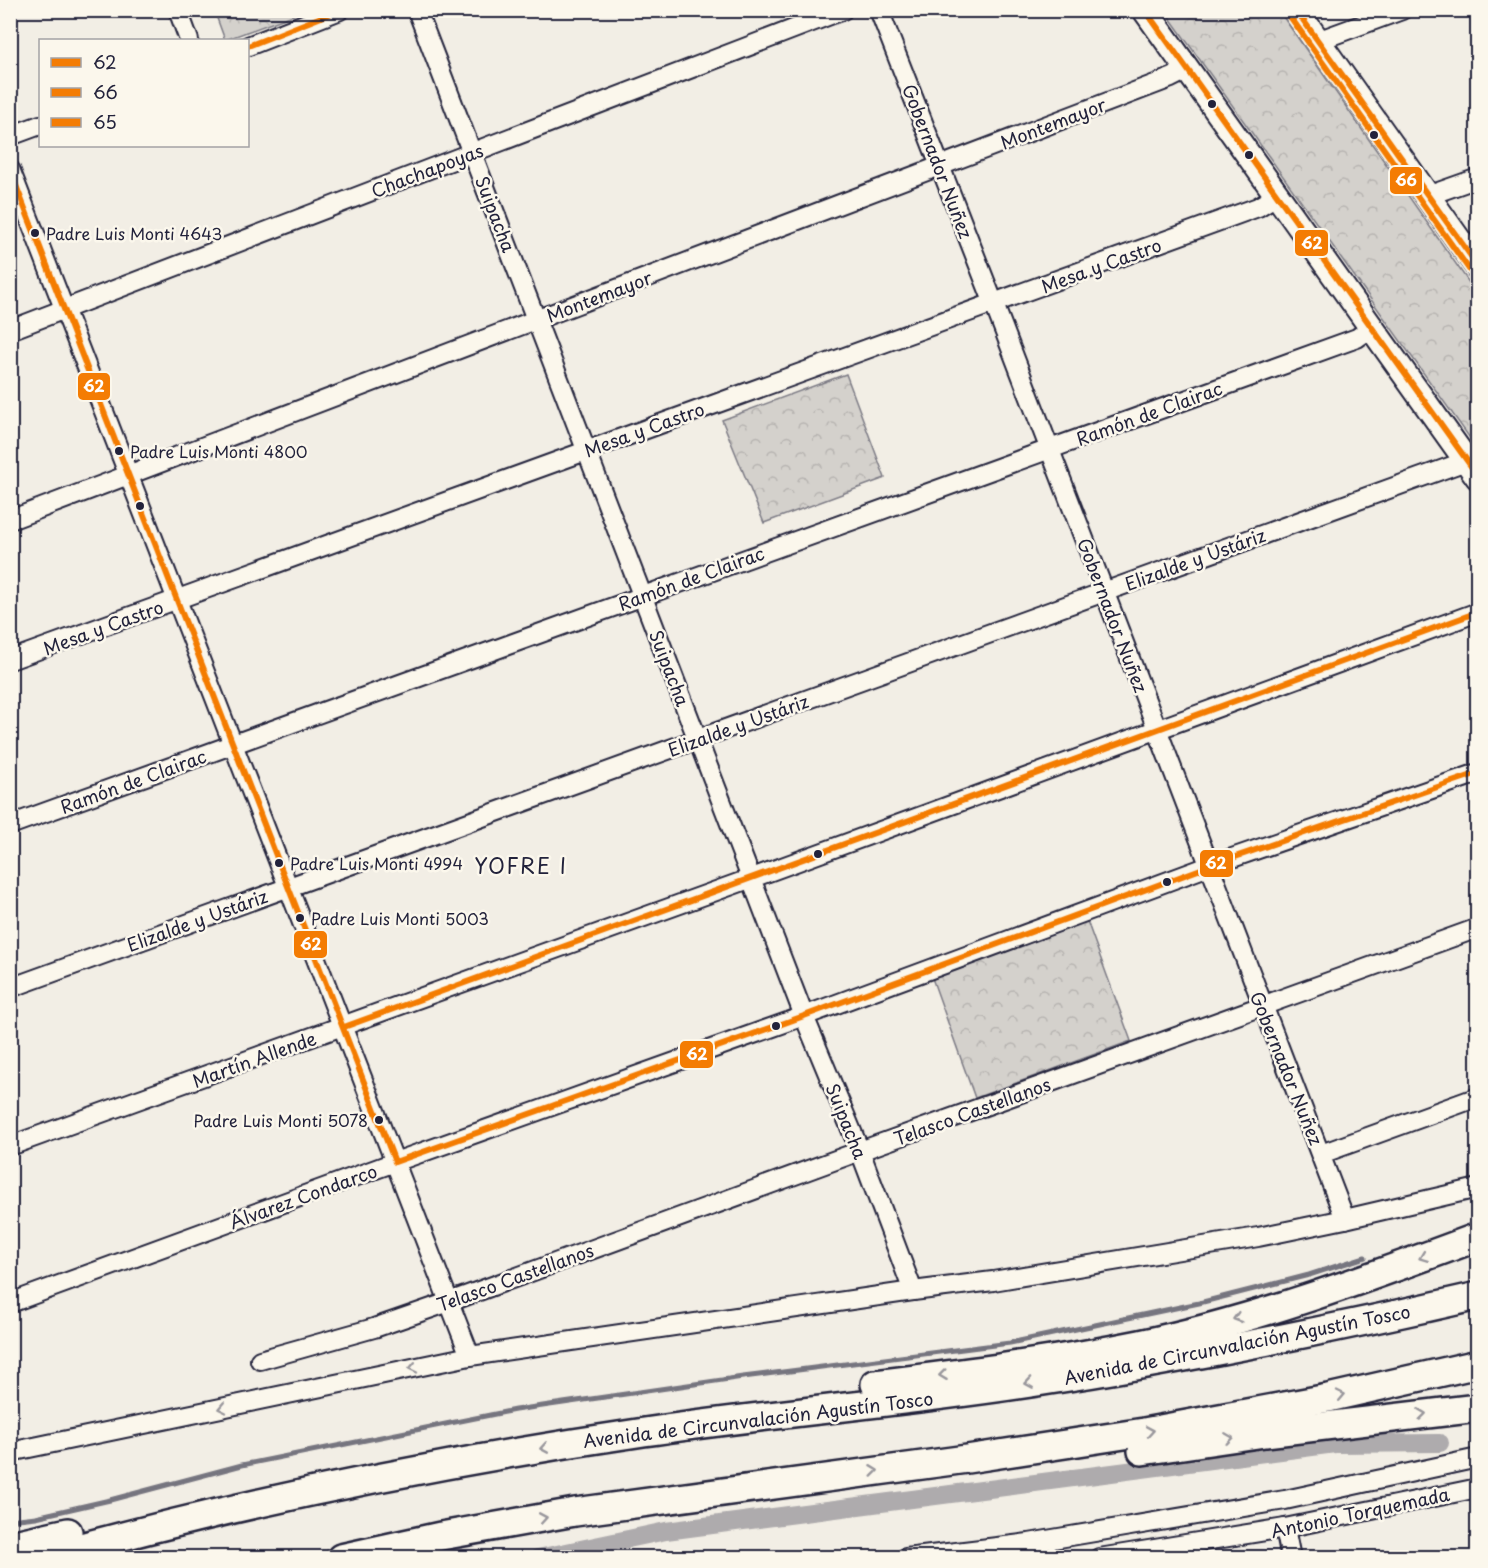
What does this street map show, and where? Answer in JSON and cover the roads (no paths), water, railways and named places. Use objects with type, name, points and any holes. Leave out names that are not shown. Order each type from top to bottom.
[{"type":"highway","points":[[646,1432],[797,1394],[991,1369],[1140,1344],[1273,1308],[1398,1267],[1478,1237]]},
{"type":"highway","name":"Avenida de Circunvalación Agustín Tosco","points":[[40,1557],[315,1491],[465,1462],[646,1432],[1031,1383],[1267,1341],[1478,1296]]},
{"type":"highway","points":[[341,1557],[575,1512],[1144,1432],[1328,1398],[1478,1364]]},
{"type":"highway","points":[[691,1497],[858,1492],[1265,1432],[1478,1407]]},
{"type":"highway","points":[[10,1545],[274,1483],[465,1462]]},
{"type":"highway","points":[[404,1557],[513,1523]]},
{"type":"main road","points":[[1145,10],[1472,469]]},
{"type":"main road","points":[[1296,10],[1478,267]]},
{"type":"street","points":[[177,10],[189,39]]},
{"type":"street","points":[[249,46],[340,10]]},
{"type":"street","name":"Suipacha","points":[[417,10],[804,1016],[860,1151],[914,1291]]},
{"type":"street","name":"Chachapoyas","points":[[10,330],[843,10]]},
{"type":"street","name":"Gobernador Nuñez","points":[[879,10],[1345,1219]]},
{"type":"street","points":[[1317,41],[1402,10]]},
{"type":"street","name":"Montemayor","points":[[10,520],[1187,70]]},
{"type":"street","points":[[10,136],[39,125]]},
{"type":"street","points":[[10,169],[470,1356]]},
{"type":"street","points":[[1427,196],[1478,178]]},
{"type":"street","name":"Mesa y Castro","points":[[10,660],[587,449],[994,304],[1247,211],[1276,196]]},
{"type":"street","name":"Ramón de Clairac","points":[[10,825],[1357,338],[1371,328]]},
{"type":"street","name":"Elizalde y Ustáriz","points":[[10,988],[1104,592],[1472,469]]},
{"type":"street","name":"Martín Allende","points":[[10,1146],[344,1027],[1478,612]]},
{"type":"street","name":"Álvarez Condarco","points":[[10,1303],[394,1162],[804,1016],[1209,866],[1478,773]]},
{"type":"street","name":"Telasco Castellanos","points":[[260,1360],[374,1328],[449,1302],[1478,928]]},
{"type":"street","points":[[1321,1154],[1478,1097]]},
{"type":"street","points":[[10,1452],[470,1356],[993,1281],[1258,1237],[1478,1188]]},
{"type":"street","points":[[906,1557],[1029,1543],[1285,1500],[1478,1458]]},
{"type":"street","name":"Antonio Torquemada","points":[[1099,1557],[1137,1555],[1285,1528],[1478,1488]]},
{"type":"street","points":[[1132,1526],[1137,1555]]},
{"type":"street","points":[[1285,1528],[1291,1557]]},
{"type":"waterway","points":[[10,1520],[36,1517],[110,1500],[242,1465],[515,1410],[743,1377],[1010,1343],[1199,1303],[1309,1275],[1365,1257]]},
{"type":"waterway","points":[[538,1558],[666,1531],[1335,1444],[1440,1443]]},
{"type":"place","name":"Padre Luis Monti 4643","points":[[35,233]]},
{"type":"place","name":"Padre Luis Monti 4800","points":[[119,451]]},
{"type":"place","name":"Padre Luis Monti 4994","points":[[279,863]]},
{"type":"place","name":"Padre Luis Monti 5003","points":[[300,918]]},
{"type":"place","name":"Padre Luis Monti 5078","points":[[379,1120]]},
{"type":"district","name":"YOFRE I","points":[[521,865]]}]
